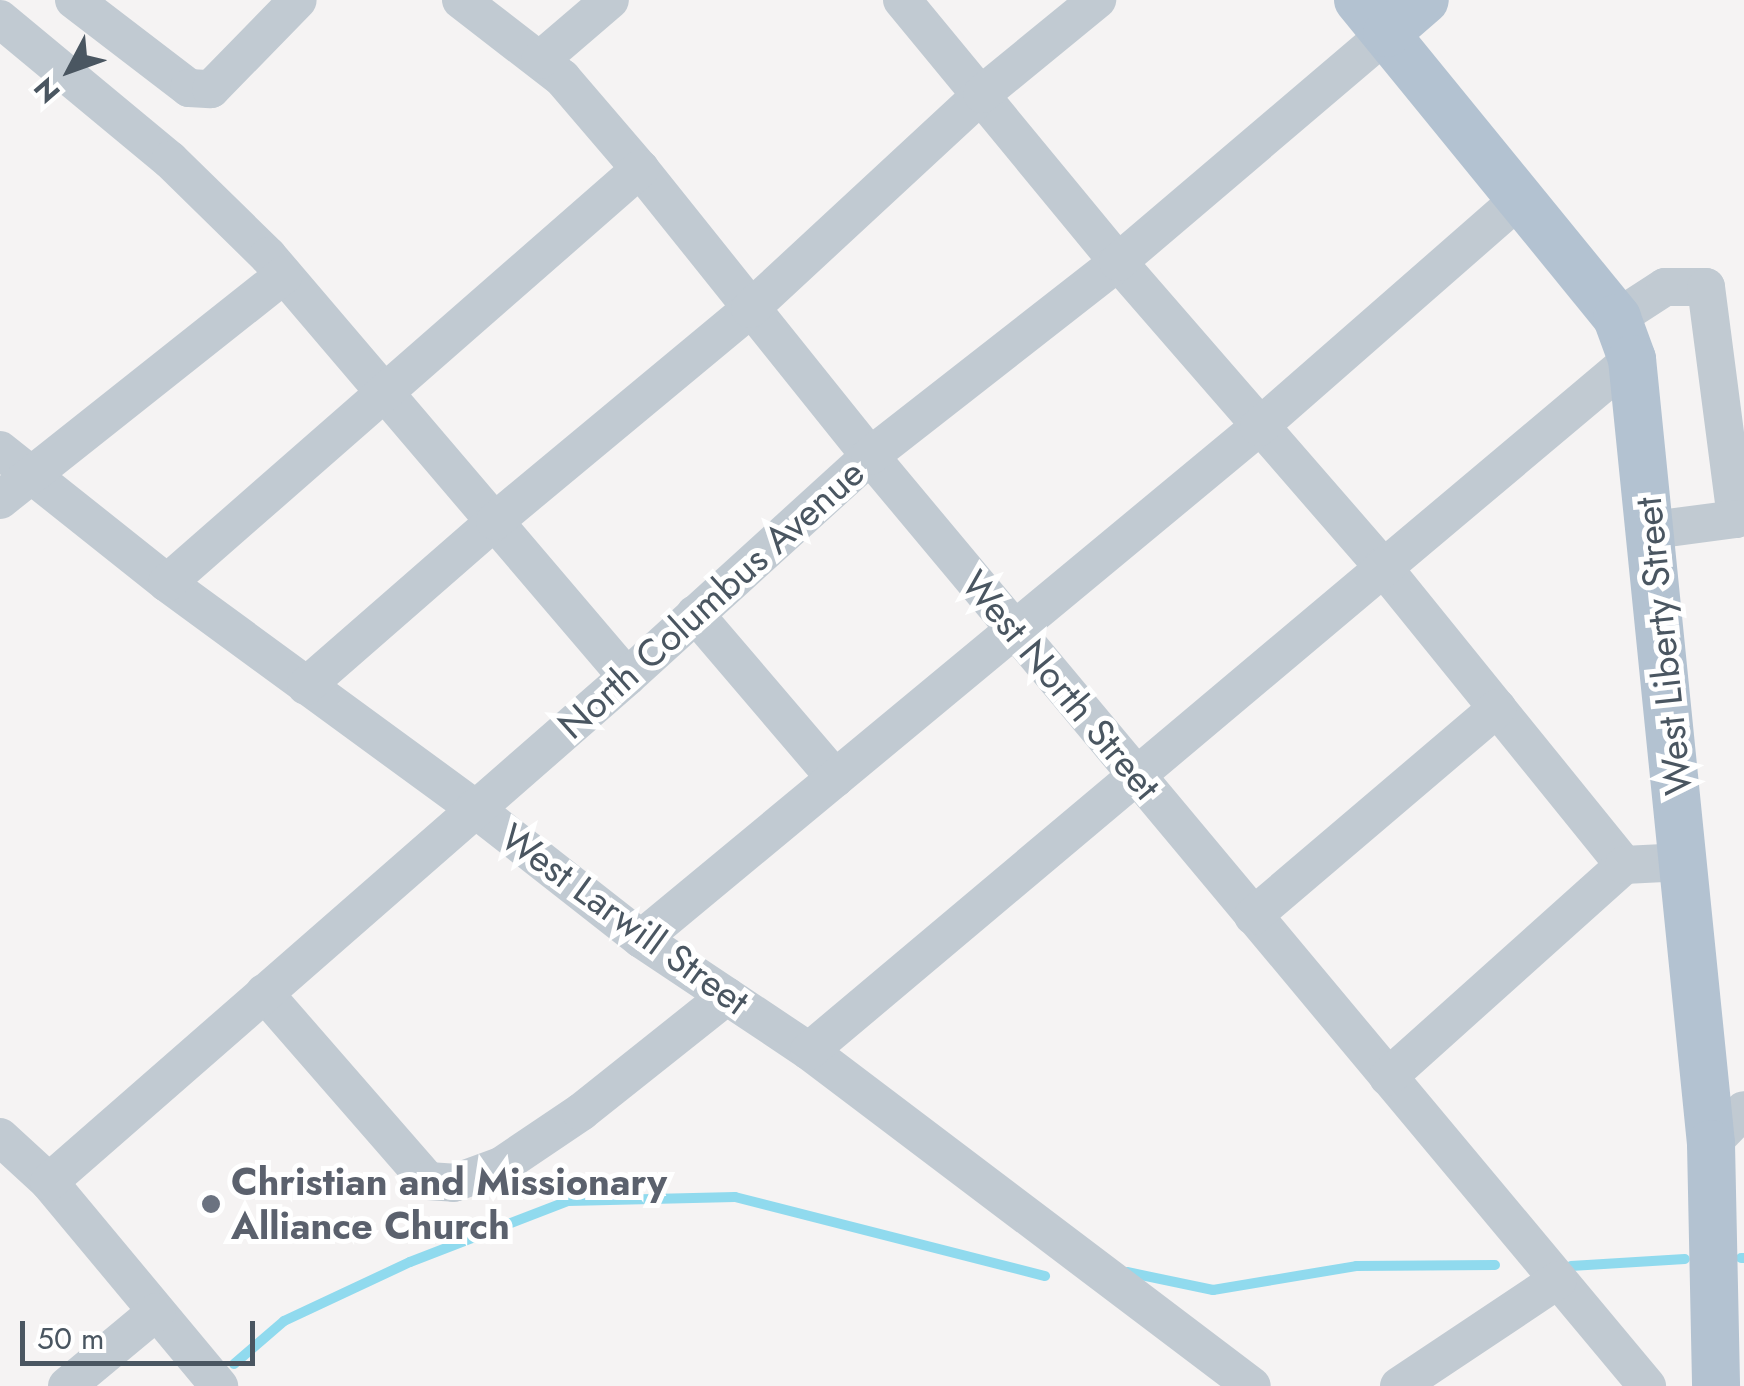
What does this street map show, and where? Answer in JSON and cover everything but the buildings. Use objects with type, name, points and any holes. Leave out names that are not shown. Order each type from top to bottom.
[{"type":"main road","points":[[1425,0],[1372,16],[1624,338]]},
{"type":"main road","name":"West Liberty Street","points":[[1624,338],[1652,530],[1711,1144],[1716,1386]]},
{"type":"street","name":"West North Street","points":[[461,0],[562,78],[640,169],[870,456],[1647,1386]]},
{"type":"street","points":[[902,0],[1118,262],[1382,566],[1624,865]]},
{"type":"street","points":[[306,686],[495,521],[750,309],[982,94],[1097,0]]},
{"type":"street","points":[[540,60],[607,1]]},
{"type":"street","points":[[78,2],[189,88],[211,90],[286,4]]},
{"type":"street","name":"North Columbus Avenue","points":[[49,1182],[627,676],[870,456],[1118,262],[1372,16]]},
{"type":"street","points":[[0,19],[170,160],[284,275],[627,676]]},
{"type":"street","points":[[167,582],[640,169]]},
{"type":"street","points":[[641,938],[1259,427],[1519,199]]},
{"type":"street","points":[[0,500],[284,275]]},
{"type":"street","points":[[809,1051],[1138,777],[1382,566],[1624,338],[1665,287],[1706,287],[1736,519],[1652,530]]},
{"type":"street","name":"West Larwill Street","points":[[0,450],[167,582],[474,808],[641,938],[809,1051],[1252,1386]]},
{"type":"street","points":[[696,614],[836,778]]},
{"type":"street","points":[[1253,916],[1497,708]]},
{"type":"street","points":[[1388,1077],[1624,865],[1684,862]]},
{"type":"street","points":[[264,992],[428,1180],[454,1183],[501,1166],[581,1112],[727,996]]},
{"type":"street","points":[[1711,1144],[1744,1110]]},
{"type":"street","points":[[0,1137],[49,1182],[219,1386]]},
{"type":"street","points":[[1399,1386],[1558,1280]]},
{"type":"street","points":[[67,1386],[156,1312]]},
{"type":"waterway","points":[[234,1364],[284,1321],[410,1262],[568,1201],[735,1197],[1045,1276]]},
{"type":"waterway","points":[[1571,1266],[1685,1259]]},
{"type":"waterway","points":[[1127,1272],[1213,1290],[1356,1266],[1495,1265]]},
{"type":"place","name":"Christian and Missionary Alliance Church","points":[[211,1204]]}]
